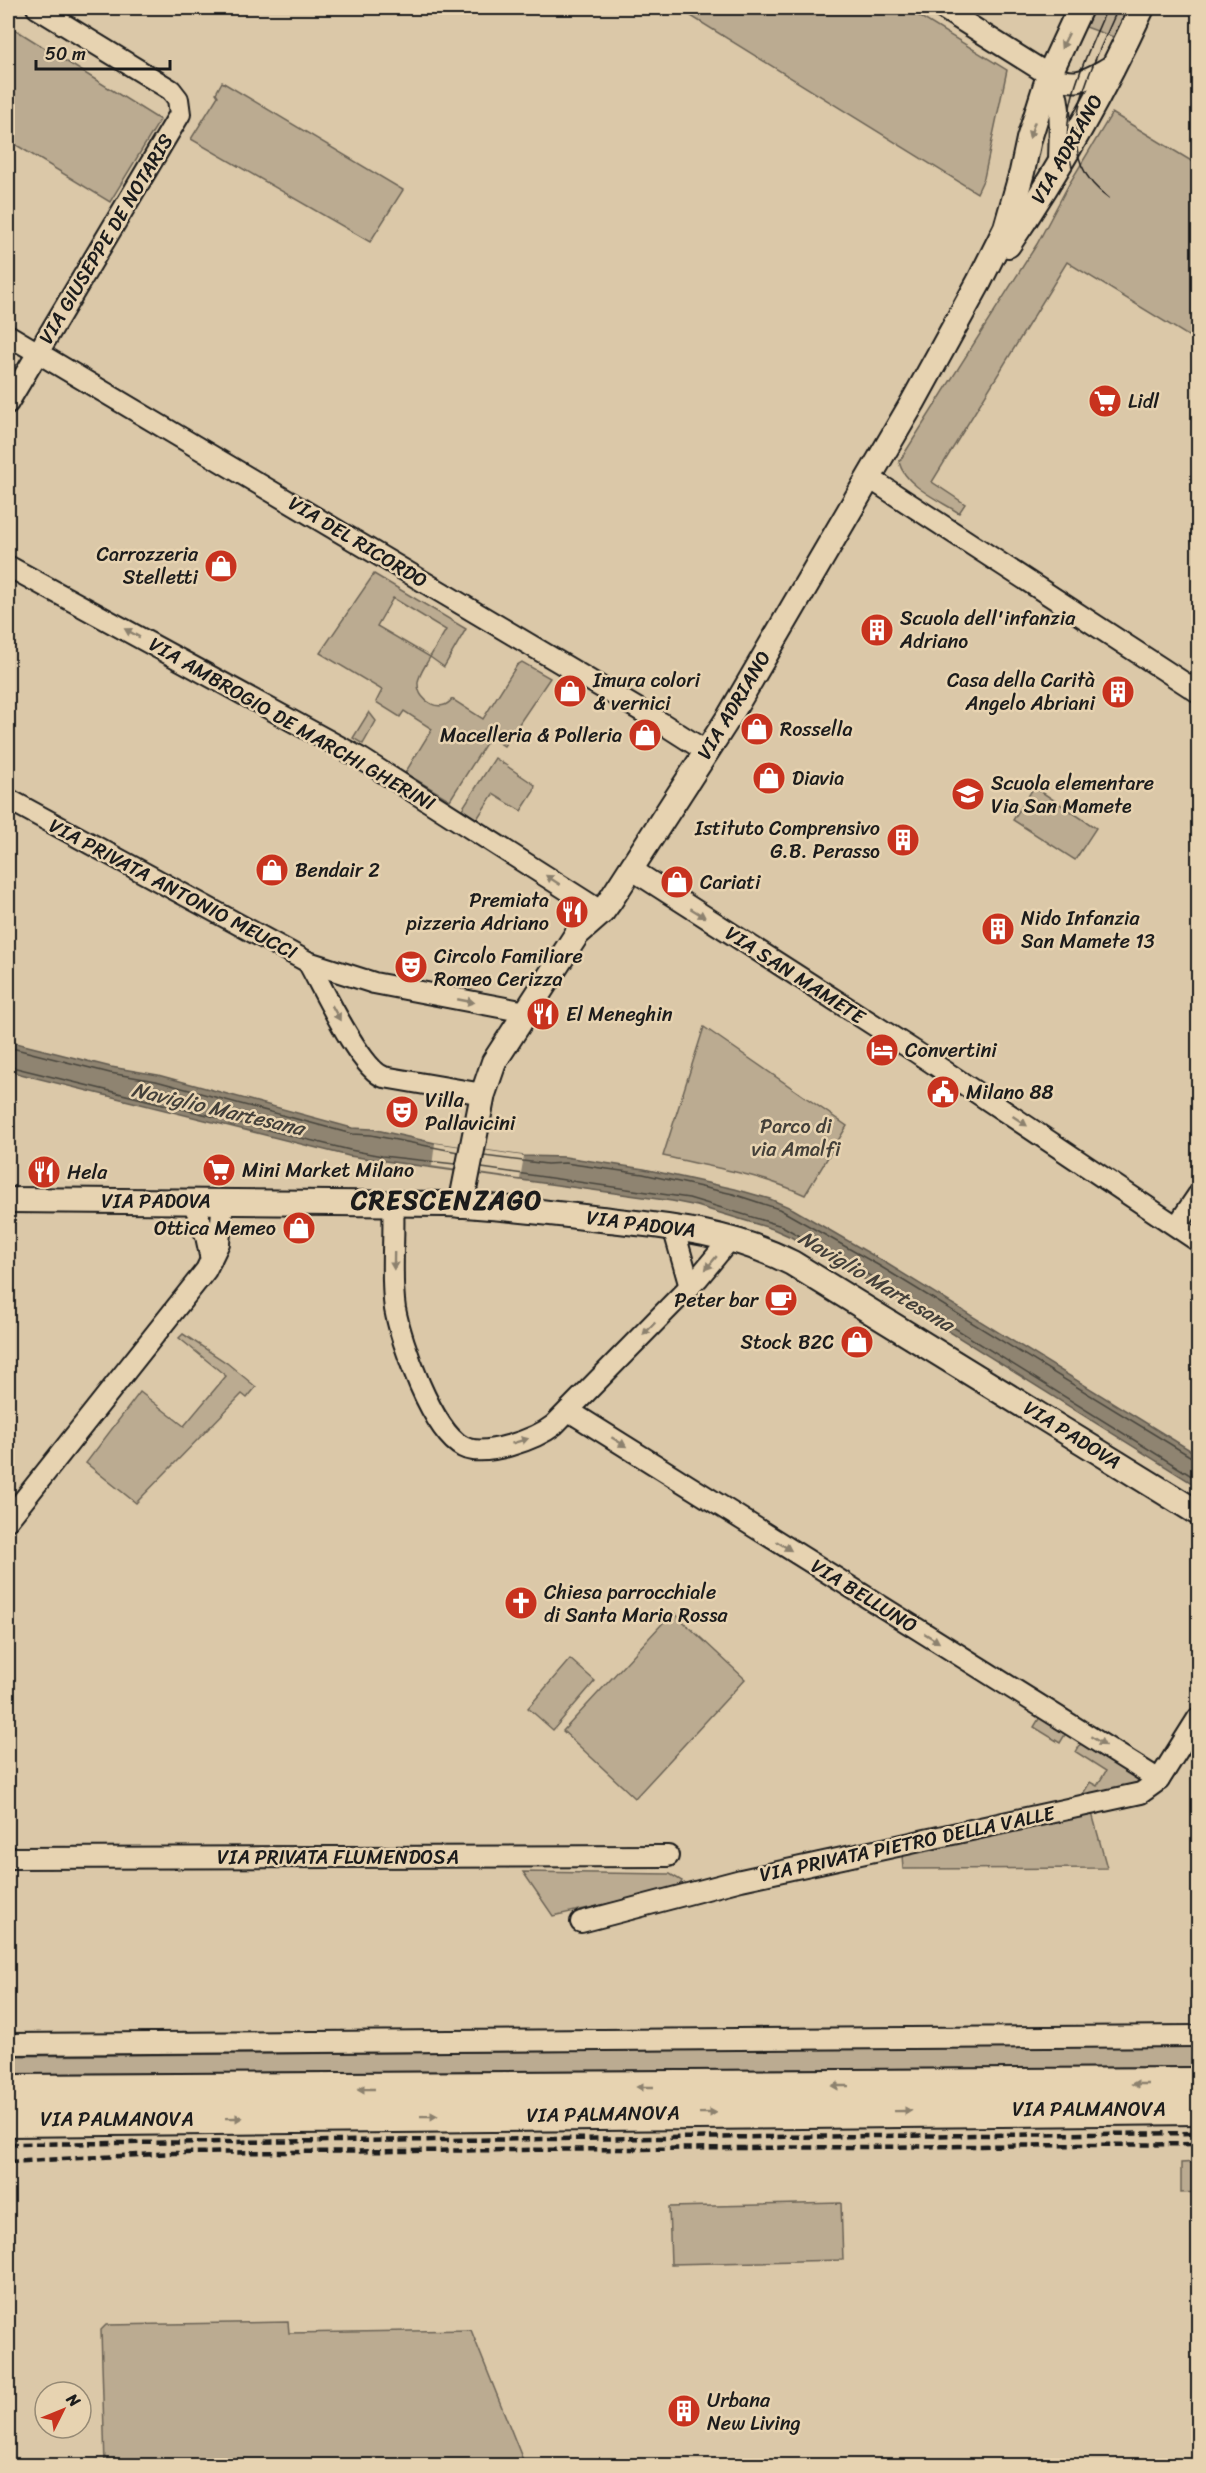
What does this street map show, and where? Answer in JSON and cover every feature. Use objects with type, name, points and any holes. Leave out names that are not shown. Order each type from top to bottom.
[{"type":"highway","name":"VIA PALMANOVA","points":[[8,2091],[1198,2084]]},
{"type":"highway","name":"VIA PALMANOVA","points":[[8,2120],[1198,2108]]},
{"type":"street","name":"VIA GIUSEPPE DE NOTARIS","points":[[8,403],[177,122],[180,103],[175,94],[166,87],[37,8]]},
{"type":"street","points":[[942,8],[1049,75],[1066,82],[1076,82],[1115,64]]},
{"type":"street","name":"VIA ADRIANO","points":[[461,1205],[480,1106],[494,1062],[580,931],[602,912],[707,752],[979,282],[1006,228],[1023,172],[1029,139],[1049,75],[1080,8]]},
{"type":"street","name":"VIA ADRIANO","points":[[979,282],[1047,188],[1115,64],[1142,8]]},
{"type":"street","points":[[1049,75],[1058,99],[1059,166]]},
{"type":"street","name":"VIA DEL RICORDO","points":[[8,335],[641,710],[707,752]]},
{"type":"street","points":[[868,477],[1198,692]]},
{"type":"street","name":"VIA AMBROGIO DE MARCHI GHERINI","points":[[8,566],[362,759],[602,912]]},
{"type":"street","name":"VIA PRIVATA ANTONIO MEUCCI","points":[[8,799],[308,962],[374,983],[526,1012]]},
{"type":"street","name":"VIA SAN MAMETE","points":[[631,869],[924,1057],[1198,1241]]},
{"type":"street","name":"VIA PRIVATA ANTONIO MEUCCI","points":[[308,962],[363,1061],[375,1073],[480,1106]]},
{"type":"street","points":[[1177,1226],[1198,1195]]},
{"type":"street","name":"VIA PADOVA","points":[[8,1200],[461,1205],[673,1227],[731,1238],[764,1249],[792,1263],[1198,1513]]},
{"type":"street","points":[[8,1520],[211,1263],[220,1237],[223,1201]]},
{"type":"street","points":[[193,1202],[206,1236],[211,1263]]},
{"type":"street","points":[[393,1203],[394,1298],[403,1339],[433,1410],[448,1434],[464,1448],[483,1450],[528,1439],[548,1430],[569,1412],[690,1287],[731,1238]]},
{"type":"street","points":[[673,1227],[690,1287]]},
{"type":"street","name":"VIA BELLUNO","points":[[569,1412],[1159,1780]]},
{"type":"street","name":"VIA PRIVATA PIETRO DELLA VALLE","points":[[581,1922],[741,1880],[1111,1801],[1145,1791],[1159,1780],[1198,1718]]},
{"type":"street","name":"VIA PRIVATA FLUMENDOSA","points":[[8,1858],[668,1856]]},
{"type":"street","points":[[8,2044],[1198,2036]]},
{"type":"green space","points":[[678,8],[906,8],[1007,70],[984,178],[977,193]]},
{"type":"green space","points":[[1094,8],[1132,8],[1119,39],[1086,27]]},
{"type":"green space","points":[[8,25],[160,120],[110,202],[8,140]]},
{"type":"green space","points":[[222,82],[403,190],[370,242],[191,139],[218,96],[216,93]]},
{"type":"green space","points":[[1112,113],[1198,165],[1198,342],[1067,262],[932,482],[965,504],[959,513],[915,485],[902,471],[899,462],[1037,244],[1069,184]]},
{"type":"green space","points":[[374,574],[466,629],[444,667],[430,657],[420,674],[419,690],[426,701],[431,704],[442,706],[452,699],[483,719],[517,665],[522,662],[550,678],[504,746],[490,737],[450,800],[405,773],[432,729],[404,711],[400,717],[376,702],[382,690],[320,653]],"holes":[[[393,598],[446,630],[430,657],[377,626]]]},
{"type":"green space","points":[[369,712],[376,721],[363,744],[353,738]]},
{"type":"green space","points":[[495,758],[535,785],[534,791],[521,811],[493,794],[477,819],[462,809]]},
{"type":"green space","points":[[1034,787],[1096,828],[1075,860],[1013,820]]},
{"type":"green space","name":"Parco di via Amalfi","points":[[704,1027],[847,1126],[805,1195],[753,1176],[663,1156]]},
{"type":"green space","points":[[183,1334],[227,1363],[256,1387],[247,1398],[242,1394],[136,1503],[86,1463],[140,1392],[184,1426],[226,1376],[179,1338]]},
{"type":"green space","points":[[673,1612],[745,1679],[635,1798],[563,1731]]},
{"type":"green space","points":[[570,1659],[595,1681],[553,1730],[528,1708]]},
{"type":"green space","points":[[1040,1717],[1066,1733],[1060,1743],[1034,1727]]},
{"type":"green space","points":[[1081,1743],[1139,1779],[1139,1783],[1080,1799],[1090,1782],[1097,1786],[1106,1771],[1076,1752]]},
{"type":"green space","points":[[1092,1813],[1107,1868],[903,1869],[902,1854]]},
{"type":"green space","points":[[523,1872],[670,1874],[682,1881],[678,1888],[553,1916]]},
{"type":"green space","points":[[1198,2046],[1198,2067],[8,2074],[8,2056]]},
{"type":"green space","points":[[1198,2162],[1198,2192],[1181,2193],[1181,2163]]},
{"type":"green space","points":[[841,2203],[843,2260],[671,2264],[669,2207]]},
{"type":"green space","points":[[288,2322],[289,2333],[471,2330],[525,2465],[105,2465],[101,2330],[106,2325]]},
{"type":"water","name":"Naviglio Martesana","points":[[8,1041],[111,1067],[158,1075],[352,1128],[372,1129],[435,1143],[524,1156],[565,1157],[644,1169],[770,1199],[793,1209],[881,1260],[1198,1455],[1198,1487],[878,1287],[773,1229],[697,1206],[672,1201],[349,1156],[8,1071]]},
{"type":"pier","points":[[435,1143],[524,1156],[520,1179],[432,1166]]},
{"type":"tram line","points":[[1072,167],[1068,146],[1071,105],[1082,66],[1107,8]]},
{"type":"tram line","points":[[1109,198],[1089,179],[1078,156],[1076,132],[1079,106],[1087,80],[1118,8]]},
{"type":"railway","points":[[8,2144],[1198,2133]]},
{"type":"railway","points":[[8,2162],[174,2153],[1198,2144]]},
{"type":"place","name":"Lidl","points":[[1105,401]]},
{"type":"place","name":"Carrozzeria Stelletti","points":[[221,566]]},
{"type":"place","name":"Scuola dell'infanzia Adriano","points":[[877,630]]},
{"type":"place","name":"Imura colori & vernici","points":[[570,691]]},
{"type":"place","name":"Casa della Carità Angelo Abriani","points":[[1118,692]]},
{"type":"place","name":"Rossella","points":[[757,729]]},
{"type":"place","name":"Macelleria & Polleria","points":[[645,735]]},
{"type":"place","name":"Diavia","points":[[769,778]]},
{"type":"place","name":"Scuola elementare Via San Mamete","points":[[968,794]]},
{"type":"place","name":"Istituto Comprensivo G.B. Perasso","points":[[903,840]]},
{"type":"place","name":"Bendair 2","points":[[272,870]]},
{"type":"place","name":"Cariati","points":[[677,882]]},
{"type":"place","name":"Premiata pizzeria Adriano","points":[[572,912]]},
{"type":"place","name":"Nido Infanzia San Mamete 13","points":[[998,929]]},
{"type":"place","name":"Circolo Familiare Romeo Cerizza","points":[[411,967]]},
{"type":"place","name":"El Meneghin","points":[[543,1014]]},
{"type":"place","name":"Convertini","points":[[882,1050]]},
{"type":"place","name":"Milano 88","points":[[943,1092]]},
{"type":"place","name":"Villa Pallavicini","points":[[402,1112]]},
{"type":"place","name":"Mini Market Milano","points":[[219,1170]]},
{"type":"place","name":"Hela","points":[[44,1172]]},
{"type":"place","name":"Ottica Memeo","points":[[299,1228]]},
{"type":"place","name":"Peter bar","points":[[781,1300]]},
{"type":"place","name":"Stock B2C","points":[[857,1342]]},
{"type":"place","name":"Chiesa parrocchiale di Santa Maria Rossa","points":[[521,1603]]},
{"type":"place","name":"Urbana New Living","points":[[684,2411]]},
{"type":"district","name":"CRESCENZAGO","points":[[447,1200]]}]
